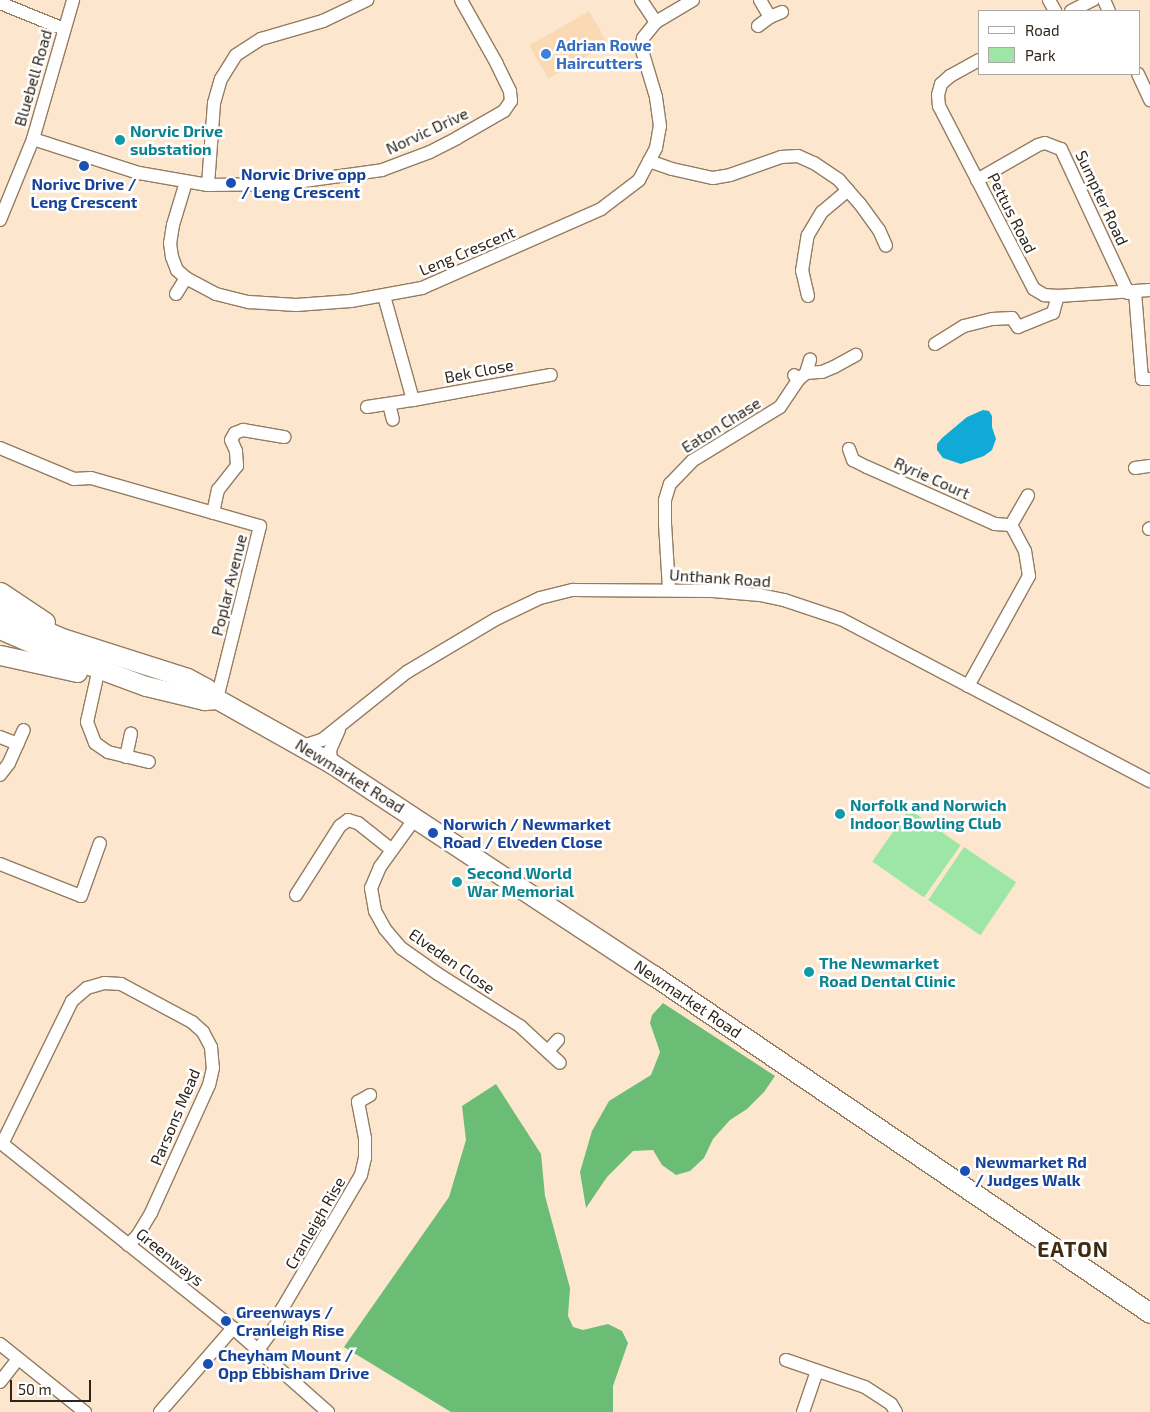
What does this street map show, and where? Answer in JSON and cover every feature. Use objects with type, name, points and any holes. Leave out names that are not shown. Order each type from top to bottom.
[{"type":"highway","points":[[0,592],[58,631],[62,638]]},
{"type":"highway","name":"Newmarket Road","points":[[0,611],[62,638],[187,678],[206,688],[217,699],[303,746],[416,817],[654,975],[1150,1313]]},
{"type":"highway","name":"Newmarket Road","points":[[0,628],[41,648],[146,686],[199,699],[217,699]]},
{"type":"highway","points":[[0,655],[146,686]]},
{"type":"street","name":"Bluebell Road","points":[[0,220],[33,139],[74,0]]},
{"type":"street","points":[[208,185],[209,145],[216,90],[220,79],[236,55],[261,39],[323,20],[367,0]]},
{"type":"street","name":"Norvic Drive","points":[[33,139],[131,170],[208,185],[283,184],[382,170],[430,152],[504,111],[511,101],[510,91],[461,0]]},
{"type":"street","points":[[641,0],[656,22]]},
{"type":"street","name":"Leng Crescent","points":[[186,182],[173,225],[170,243],[176,270],[186,278],[216,294],[249,302],[270,304],[326,304],[384,296],[435,283],[601,209],[639,180],[656,148],[660,126],[656,97],[640,47],[647,30],[656,22],[693,0]]},
{"type":"street","points":[[760,0],[770,17]]},
{"type":"street","points":[[1073,10],[1092,0]]},
{"type":"street","points":[[0,3],[64,29]]},
{"type":"street","points":[[758,26],[770,17],[782,12]]},
{"type":"street","name":"Pettus Road","points":[[978,61],[950,76],[941,84],[938,95],[939,106],[1034,289],[1044,295],[1058,296],[1150,290]]},
{"type":"street","points":[[1138,75],[1150,100]]},
{"type":"street","name":"Sumpter Road","points":[[977,180],[1038,145],[1045,143],[1060,149],[1131,292]]},
{"type":"street","points":[[649,162],[713,178],[730,175],[781,157],[798,156],[828,171],[848,190],[879,230],[886,246]]},
{"type":"street","points":[[808,296],[802,270],[808,235],[814,222],[822,212],[848,190]]},
{"type":"street","points":[[176,294],[186,278]]},
{"type":"street","points":[[1131,292],[1142,379],[1150,379]]},
{"type":"street","points":[[384,296],[413,400]]},
{"type":"street","points":[[942,345],[964,326],[992,318],[1012,318],[1018,328],[1052,313],[1058,296]]},
{"type":"street","points":[[799,376],[822,372],[856,355]]},
{"type":"street","name":"Eaton Chase","points":[[669,589],[665,524],[666,500],[670,484],[692,461],[780,407],[810,360]]},
{"type":"street","name":"Bek Close","points":[[367,408],[551,374]]},
{"type":"street","points":[[389,404],[393,420]]},
{"type":"street","points":[[213,513],[218,490],[237,466],[236,451],[231,440],[235,433],[243,430],[284,437]]},
{"type":"street","name":"Poplar Avenue","points":[[0,448],[74,479],[91,478],[260,526],[217,699]]},
{"type":"street","name":"Ryrie Court","points":[[849,449],[853,460],[867,467],[995,524],[1011,525]]},
{"type":"street","points":[[1135,468],[1150,466]]},
{"type":"street","points":[[968,686],[1029,576],[1011,525],[1028,495]]},
{"type":"street","name":"Unthank Road","points":[[303,746],[322,740],[407,672],[496,619],[540,598],[573,590],[669,589],[760,595],[805,605],[841,619],[1150,781]]},
{"type":"street","points":[[97,676],[88,707],[87,722],[95,743],[108,752],[149,762]]},
{"type":"street","name":"Unthank Road","points":[[330,763],[332,742],[343,724]]},
{"type":"street","points":[[0,774],[24,730]]},
{"type":"street","points":[[126,756],[131,734]]},
{"type":"street","points":[[0,737],[18,744]]},
{"type":"street","name":"Elveden Close","points":[[416,817],[380,867],[371,888],[375,911],[385,929],[401,948],[520,1026],[560,1063]]},
{"type":"street","points":[[296,895],[340,826],[348,820],[358,823],[392,850]]},
{"type":"street","points":[[0,864],[79,900],[100,843]]},
{"type":"street","name":"Parsons Mead","points":[[1,1143],[72,1001],[87,988],[104,982],[121,984],[192,1022],[203,1032],[211,1047],[213,1068],[209,1085],[150,1213],[138,1235],[128,1245]]},
{"type":"street","points":[[548,1051],[558,1040]]},
{"type":"street","name":"Cranleigh Rise","points":[[258,1350],[277,1324],[282,1310],[361,1175],[365,1158],[365,1138],[355,1102],[370,1096]]},
{"type":"street","name":"Greenways","points":[[1,1143],[233,1328],[258,1350],[314,1407],[328,1412]]},
{"type":"street","points":[[160,1412],[233,1328]]},
{"type":"street","points":[[0,1344],[86,1412]]},
{"type":"street","points":[[0,1382],[18,1359]]},
{"type":"street","points":[[786,1360],[865,1387],[890,1404],[896,1412]]},
{"type":"street","points":[[803,1412],[817,1370]]},
{"type":"shaded area","points":[[589,11],[608,44],[548,78],[529,46]]},
{"type":"green space","points":[[909,809],[961,845],[924,898],[872,861]]},
{"type":"green space","points":[[964,847],[1016,882],[980,935],[928,900]]},
{"type":"green space","points":[[663,1003],[775,1076],[764,1092],[747,1109],[730,1120],[713,1139],[704,1158],[690,1171],[676,1175],[662,1165],[653,1150],[633,1151],[607,1177],[586,1208],[580,1172],[592,1131],[609,1101],[651,1075],[660,1052],[650,1023],[652,1015]]},
{"type":"green space","points":[[496,1084],[541,1154],[545,1196],[570,1288],[568,1316],[573,1327],[583,1330],[608,1324],[622,1331],[628,1343],[613,1386],[613,1412],[451,1412],[344,1347],[449,1197],[466,1140],[462,1106]]},
{"type":"water","points":[[983,410],[989,411],[992,416],[992,427],[996,439],[992,450],[984,456],[961,464],[943,458],[937,450],[937,444],[942,438],[967,417]]},
{"type":"place","name":"Adrian Rowe Haircutters","points":[[546,54]]},
{"type":"place","name":"Norvic Drive substation","points":[[120,140]]},
{"type":"place","name":"Norivc Drive / Leng Crescent","points":[[84,166]]},
{"type":"place","name":"Norvic Drive opp / Leng Crescent","points":[[231,183]]},
{"type":"place","name":"Norfolk and Norwich Indoor Bowling Club","points":[[840,814]]},
{"type":"place","name":"Norwich / Newmarket Road / Elveden Close","points":[[433,833]]},
{"type":"place","name":"Second World War Memorial","points":[[457,882]]},
{"type":"place","name":"The Newmarket Road Dental Clinic","points":[[809,972]]},
{"type":"place","name":"Newmarket Rd / Judges Walk","points":[[965,1171]]},
{"type":"place","name":"Greenways / Cranleigh Rise","points":[[226,1321]]},
{"type":"place","name":"Cheyham Mount / Opp Ebbisham Drive","points":[[208,1364]]},
{"type":"district","name":"EATON","points":[[1073,1249]]}]
